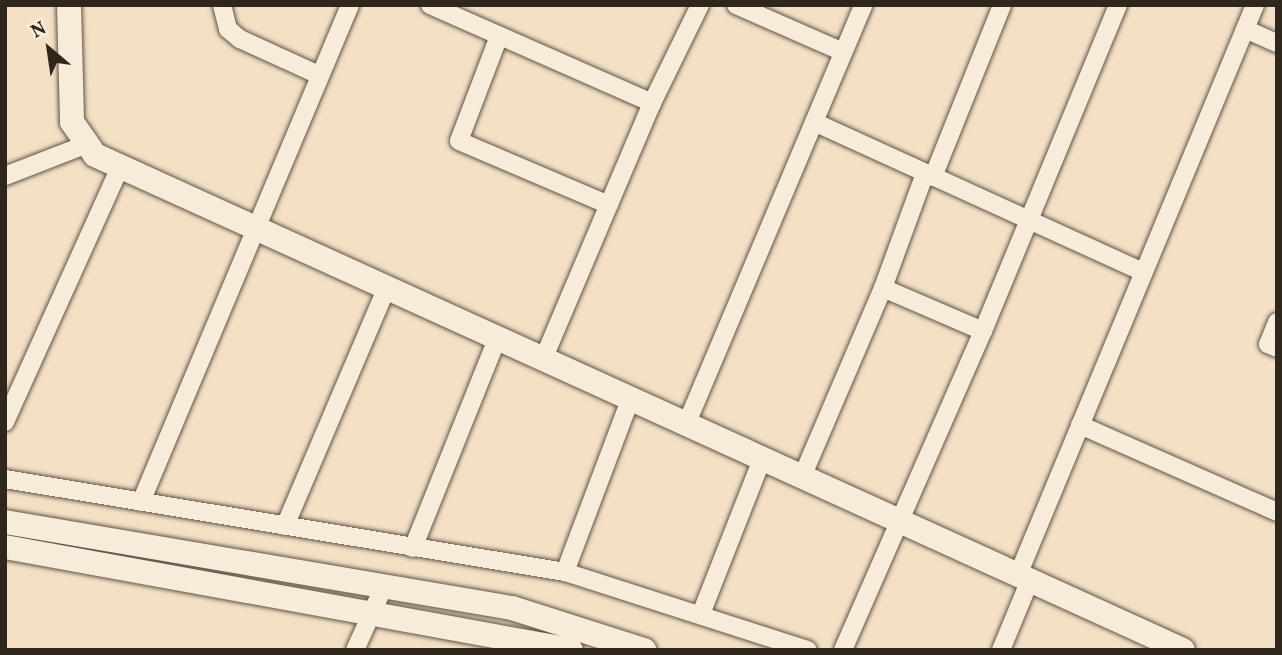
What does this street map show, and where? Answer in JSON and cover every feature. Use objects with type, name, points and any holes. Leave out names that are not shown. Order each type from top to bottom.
[{"type":"street","points":[[69,5],[72,122],[87,144],[120,167],[251,229],[1024,578],[1168,647]]},
{"type":"street","points":[[222,5],[228,29],[240,39],[319,75]]},
{"type":"street","points":[[141,502],[251,229],[350,5]]},
{"type":"street","points":[[430,5],[652,103]]},
{"type":"street","points":[[543,360],[652,103],[700,5]]},
{"type":"street","points":[[736,5],[843,52]]},
{"type":"street","points":[[686,425],[863,5]]},
{"type":"street","points":[[802,477],[1002,5]]},
{"type":"street","points":[[843,650],[1031,221],[1118,5]]},
{"type":"street","points":[[1001,650],[1024,578],[1080,425],[1255,5]]},
{"type":"street","points":[[1245,29],[1277,43]]},
{"type":"street","points":[[499,36],[459,141],[609,205]]},
{"type":"street","points":[[814,122],[1143,272]]},
{"type":"street","points":[[5,176],[87,144]]},
{"type":"street","points":[[5,422],[120,167]]},
{"type":"street","points":[[883,288],[983,331]]},
{"type":"street","points":[[285,526],[386,289]]},
{"type":"street","points":[[1277,322],[1268,344],[1277,348]]},
{"type":"street","points":[[412,548],[497,339]]},
{"type":"street","points":[[565,572],[630,400]]},
{"type":"street","points":[[1080,425],[1277,512]]},
{"type":"street","points":[[701,614],[762,459]]},
{"type":"street","points":[[5,479],[565,572],[808,650]]},
{"type":"street","points":[[5,522],[512,608],[644,650]]},
{"type":"street","points":[[5,547],[376,611],[571,650]]},
{"type":"street","points":[[355,650],[376,611],[384,586]]}]
